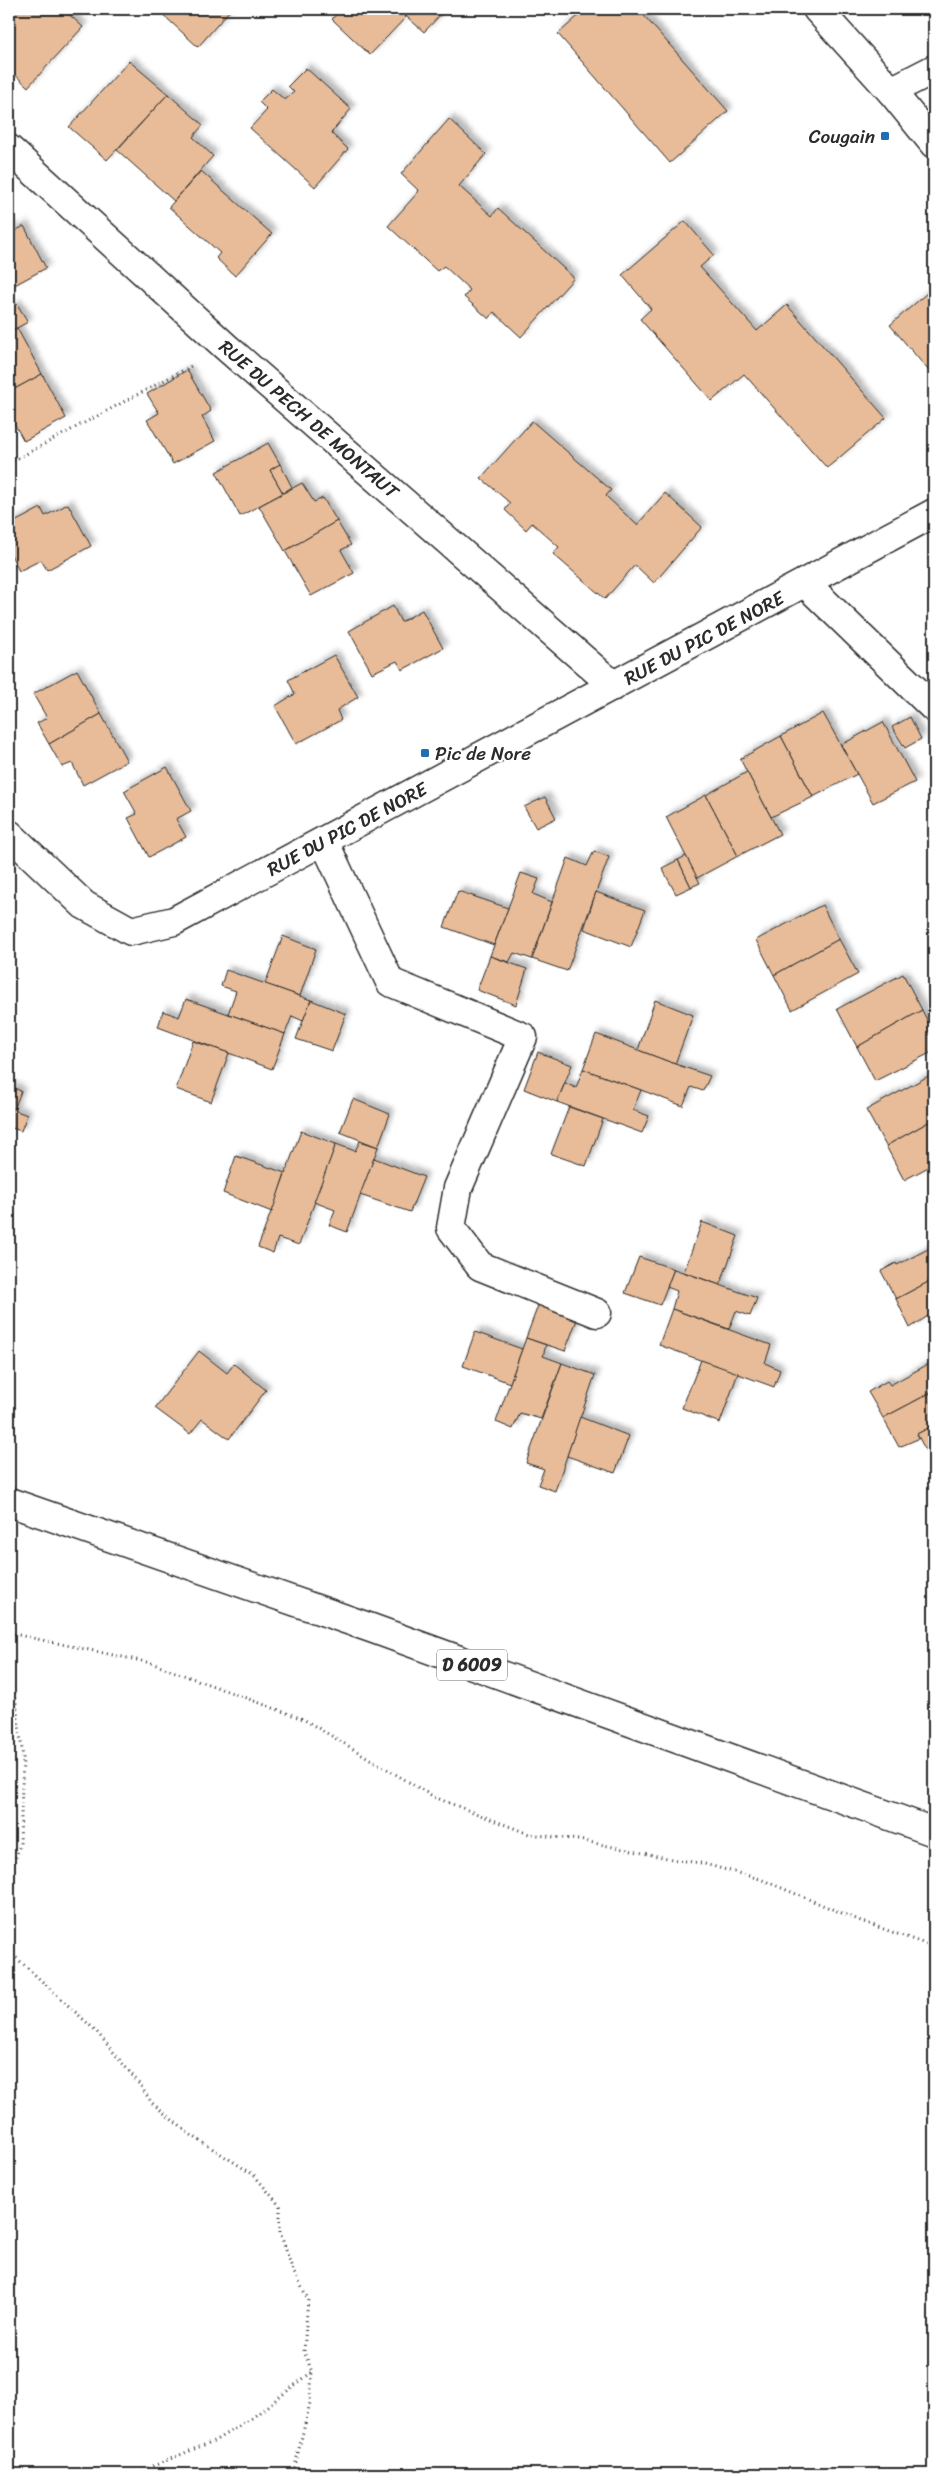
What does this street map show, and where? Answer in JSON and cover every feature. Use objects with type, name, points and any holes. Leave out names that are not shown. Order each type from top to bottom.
[{"type":"street","points":[[817,9],[891,91],[934,144]]},
{"type":"street","points":[[891,91],[934,69]]},
{"type":"street","name":"RUE DU PECH DE MONTAUT","points":[[9,149],[226,347],[614,686]]},
{"type":"street","name":"RUE DU PIC DE NORE","points":[[9,834],[84,905],[131,931],[174,921],[805,584],[934,513]]},
{"type":"street","points":[[805,584],[934,708]]},
{"type":"street","points":[[324,841],[390,982],[523,1037],[458,1188],[451,1228],[480,1266],[597,1313]]},
{"type":"street","name":"D 6009","points":[[9,1502],[371,1628],[934,1832]]},
{"type":"path","points":[[9,463],[226,347]]},
{"type":"path","points":[[9,1632],[151,1663],[303,1719],[434,1796],[529,1834],[580,1840],[677,1860],[701,1863],[760,1878],[861,1921],[934,1946]]},
{"type":"path","points":[[9,1679],[14,1694],[24,1758],[20,1845],[9,1878]]},
{"type":"path","points":[[9,1950],[96,2031],[137,2080],[152,2103],[188,2133],[254,2175],[280,2206],[280,2232],[292,2271],[308,2299],[304,2351],[312,2372],[310,2403],[294,2474]]},
{"type":"path","points":[[134,2474],[216,2440],[252,2418],[312,2372]]},
{"type":"building","points":[[15,9],[63,9],[83,27],[28,87],[9,69],[9,16]]},
{"type":"building","points":[[161,9],[231,9],[198,47],[159,11]]},
{"type":"building","points":[[341,9],[398,9],[406,17],[370,55],[332,19]]},
{"type":"building","points":[[398,9],[446,9],[424,32]]},
{"type":"building","points":[[586,9],[638,9],[728,111],[670,163],[558,34]]},
{"type":"building","points":[[129,61],[168,94],[107,160],[69,127]]},
{"type":"building","points":[[306,68],[351,109],[331,133],[348,149],[315,187],[250,128],[267,110],[259,102],[272,89],[285,100],[294,92],[288,86]]},
{"type":"building","points":[[168,94],[203,125],[193,137],[213,156],[174,201],[117,150]]},
{"type":"building","points":[[449,119],[486,154],[459,186],[492,216],[498,208],[574,278],[521,337],[494,312],[489,319],[464,297],[470,290],[444,266],[437,271],[388,226],[419,191],[401,174]]},
{"type":"building","points":[[201,171],[272,234],[235,276],[216,258],[220,253],[169,207]]},
{"type":"building","points":[[685,221],[714,255],[700,267],[757,331],[787,305],[886,418],[827,468],[744,374],[712,401],[640,319],[651,309],[622,275]]},
{"type":"building","points":[[9,223],[13,232],[24,226],[46,268],[9,288]]},
{"type":"building","points":[[934,287],[934,377],[890,325]]},
{"type":"building","points":[[17,304],[28,322],[9,332],[9,309]]},
{"type":"building","points":[[17,328],[42,374],[9,392],[9,332]]},
{"type":"building","points":[[187,370],[211,411],[202,417],[215,441],[173,464],[147,420],[159,413],[147,394]]},
{"type":"building","points":[[42,374],[66,418],[24,441],[11,418],[9,420],[9,392]]},
{"type":"building","points":[[532,421],[611,490],[606,496],[637,525],[665,493],[702,527],[654,583],[635,565],[605,599],[553,554],[559,547],[532,523],[526,530],[505,510],[510,503],[481,478]]},
{"type":"building","points":[[268,443],[280,464],[270,470],[283,493],[240,516],[216,472]]},
{"type":"building","points":[[280,464],[292,487],[283,493],[270,470]]},
{"type":"building","points":[[302,483],[314,502],[323,498],[337,521],[285,551],[259,506]]},
{"type":"building","points":[[68,504],[91,546],[47,570],[41,560],[19,571],[9,551],[9,525],[41,508],[45,516]]},
{"type":"building","points":[[337,521],[351,545],[341,550],[354,573],[311,596],[285,551]]},
{"type":"building","points":[[393,606],[401,622],[422,610],[443,648],[402,670],[397,661],[372,673],[349,631]]},
{"type":"building","points":[[334,655],[358,697],[337,710],[341,720],[296,744],[275,706],[295,694],[288,680]]},
{"type":"building","points":[[77,670],[101,714],[49,744],[37,723],[47,718],[33,694]]},
{"type":"building","points":[[823,713],[857,774],[813,797],[781,736]]},
{"type":"building","points":[[101,714],[127,761],[83,785],[72,763],[62,767],[49,744]]},
{"type":"building","points":[[910,717],[921,739],[905,748],[892,727]]},
{"type":"building","points":[[883,722],[915,782],[873,803],[841,745]]},
{"type":"building","points":[[781,736],[813,797],[771,817],[740,759]]},
{"type":"building","points":[[167,767],[191,811],[176,819],[186,837],[149,857],[128,818],[137,814],[124,791]]},
{"type":"building","points":[[747,772],[780,834],[738,856],[706,795]]},
{"type":"building","points":[[706,795],[738,856],[697,878],[666,817]]},
{"type":"building","points":[[545,797],[556,818],[536,828],[524,807]]},
{"type":"building","points":[[594,851],[609,857],[567,971],[532,959],[568,858],[587,866]]},
{"type":"building","points":[[686,856],[700,883],[691,887],[678,860]]},
{"type":"building","points":[[678,860],[691,887],[676,894],[662,868]]},
{"type":"building","points":[[521,873],[539,879],[533,894],[552,902],[532,959],[514,953],[509,962],[490,956]]},
{"type":"building","points":[[458,891],[508,908],[494,945],[444,927]]},
{"type":"building","points":[[596,892],[645,910],[631,947],[584,929]]},
{"type":"building","points":[[822,905],[839,939],[774,975],[756,940]]},
{"type":"building","points":[[283,936],[316,949],[300,996],[265,984]]},
{"type":"building","points":[[839,939],[858,974],[792,1010],[774,975]]},
{"type":"building","points":[[490,956],[527,969],[516,1005],[477,990]]},
{"type":"building","points":[[226,970],[311,1000],[303,1021],[292,1016],[285,1034],[228,1014],[236,991],[221,986]]},
{"type":"building","points":[[903,974],[922,1010],[857,1047],[837,1009]]},
{"type":"building","points":[[186,999],[285,1034],[272,1069],[158,1027],[163,1011],[179,1017]]},
{"type":"building","points":[[311,1000],[346,1014],[332,1051],[296,1039]]},
{"type":"building","points":[[655,1000],[693,1015],[675,1064],[638,1050]]},
{"type":"building","points":[[922,1010],[934,1034],[934,1051],[875,1081],[857,1047]]},
{"type":"building","points":[[596,1034],[710,1076],[703,1091],[691,1087],[683,1106],[583,1069]]},
{"type":"building","points":[[193,1041],[229,1053],[211,1102],[176,1089]]},
{"type":"building","points":[[538,1052],[572,1065],[557,1102],[524,1089]]},
{"type":"building","points":[[583,1069],[641,1090],[633,1110],[649,1116],[642,1133],[557,1102],[565,1083],[576,1088]]},
{"type":"building","points":[[934,1073],[934,1119],[886,1146],[866,1110]]},
{"type":"building","points":[[9,1086],[21,1091],[14,1110],[27,1115],[21,1131],[9,1127]]},
{"type":"building","points":[[353,1099],[390,1114],[378,1147],[340,1132]]},
{"type":"building","points":[[569,1107],[603,1119],[586,1166],[551,1154]]},
{"type":"building","points":[[934,1119],[934,1164],[904,1180],[886,1146]]},
{"type":"building","points":[[301,1131],[336,1144],[299,1245],[278,1238],[273,1253],[258,1247]]},
{"type":"building","points":[[360,1141],[378,1147],[347,1232],[329,1225],[335,1210],[314,1202],[336,1144],[355,1151]]},
{"type":"building","points":[[236,1156],[285,1173],[272,1212],[223,1193]]},
{"type":"building","points":[[374,1158],[424,1177],[410,1212],[360,1195]]},
{"type":"building","points":[[702,1222],[738,1236],[720,1285],[684,1272]]},
{"type":"building","points":[[934,1246],[934,1279],[896,1299],[881,1271]]},
{"type":"building","points":[[639,1257],[674,1269],[660,1305],[625,1293]]},
{"type":"building","points":[[674,1269],[757,1298],[750,1316],[736,1311],[729,1329],[672,1309],[677,1291],[667,1287]]},
{"type":"building","points":[[934,1279],[934,1312],[910,1328],[896,1299]]},
{"type":"building","points":[[539,1303],[578,1317],[565,1351],[526,1338]]},
{"type":"building","points":[[672,1309],[771,1345],[765,1363],[780,1370],[774,1387],[659,1345]]},
{"type":"building","points":[[475,1332],[522,1349],[510,1383],[463,1366]]},
{"type":"building","points":[[526,1338],[546,1345],[543,1356],[562,1363],[541,1419],[520,1413],[513,1429],[496,1422]]},
{"type":"building","points":[[199,1351],[227,1373],[234,1364],[266,1390],[229,1439],[202,1419],[190,1434],[155,1408]]},
{"type":"building","points":[[701,1360],[738,1373],[720,1423],[682,1408]]},
{"type":"building","points":[[934,1361],[934,1391],[883,1418],[868,1392],[887,1381],[890,1385]]},
{"type":"building","points":[[562,1363],[595,1375],[555,1491],[538,1485],[544,1469],[526,1463]]},
{"type":"building","points":[[934,1391],[934,1425],[917,1434],[920,1438],[899,1447],[883,1418]]},
{"type":"building","points":[[580,1417],[629,1436],[615,1473],[567,1456]]},
{"type":"building","points":[[934,1425],[934,1447],[926,1451],[917,1434]]},
{"type":"place","name":"Cougain","points":[[885,136]]},
{"type":"place","name":"Pic de Nore","points":[[425,753]]}]
